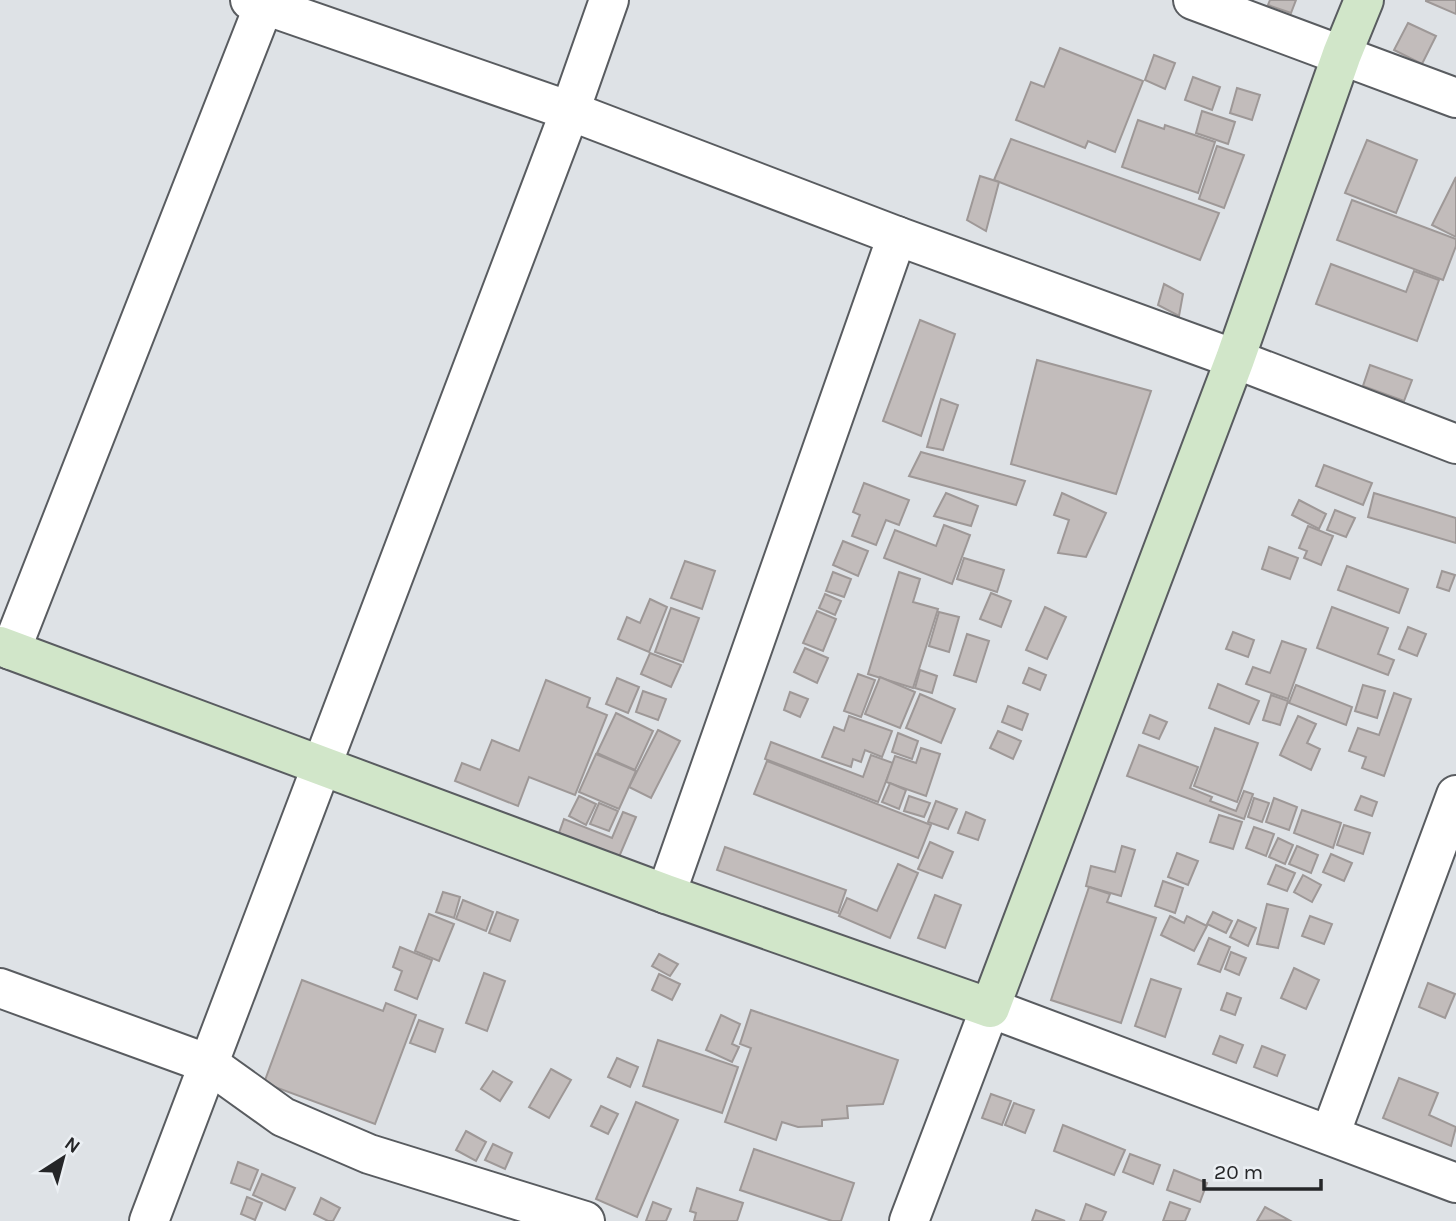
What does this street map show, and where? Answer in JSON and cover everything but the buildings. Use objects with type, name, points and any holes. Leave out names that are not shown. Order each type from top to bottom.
[{"type":"street","points":[[149,1221],[570,111],[609,0]]},
{"type":"street","points":[[1193,0],[1456,98]]},
{"type":"street","points":[[909,1221],[1235,359],[1342,54],[1364,0]]},
{"type":"street","points":[[1456,444],[570,111],[257,3],[6,648],[666,894],[990,1008],[1456,1183]]},
{"type":"street","points":[[666,894],[897,236]]},
{"type":"street","points":[[1330,1135],[1456,795]]},
{"type":"street","points":[[0,988],[209,1065],[283,1117],[357,1148],[585,1221]]}]
